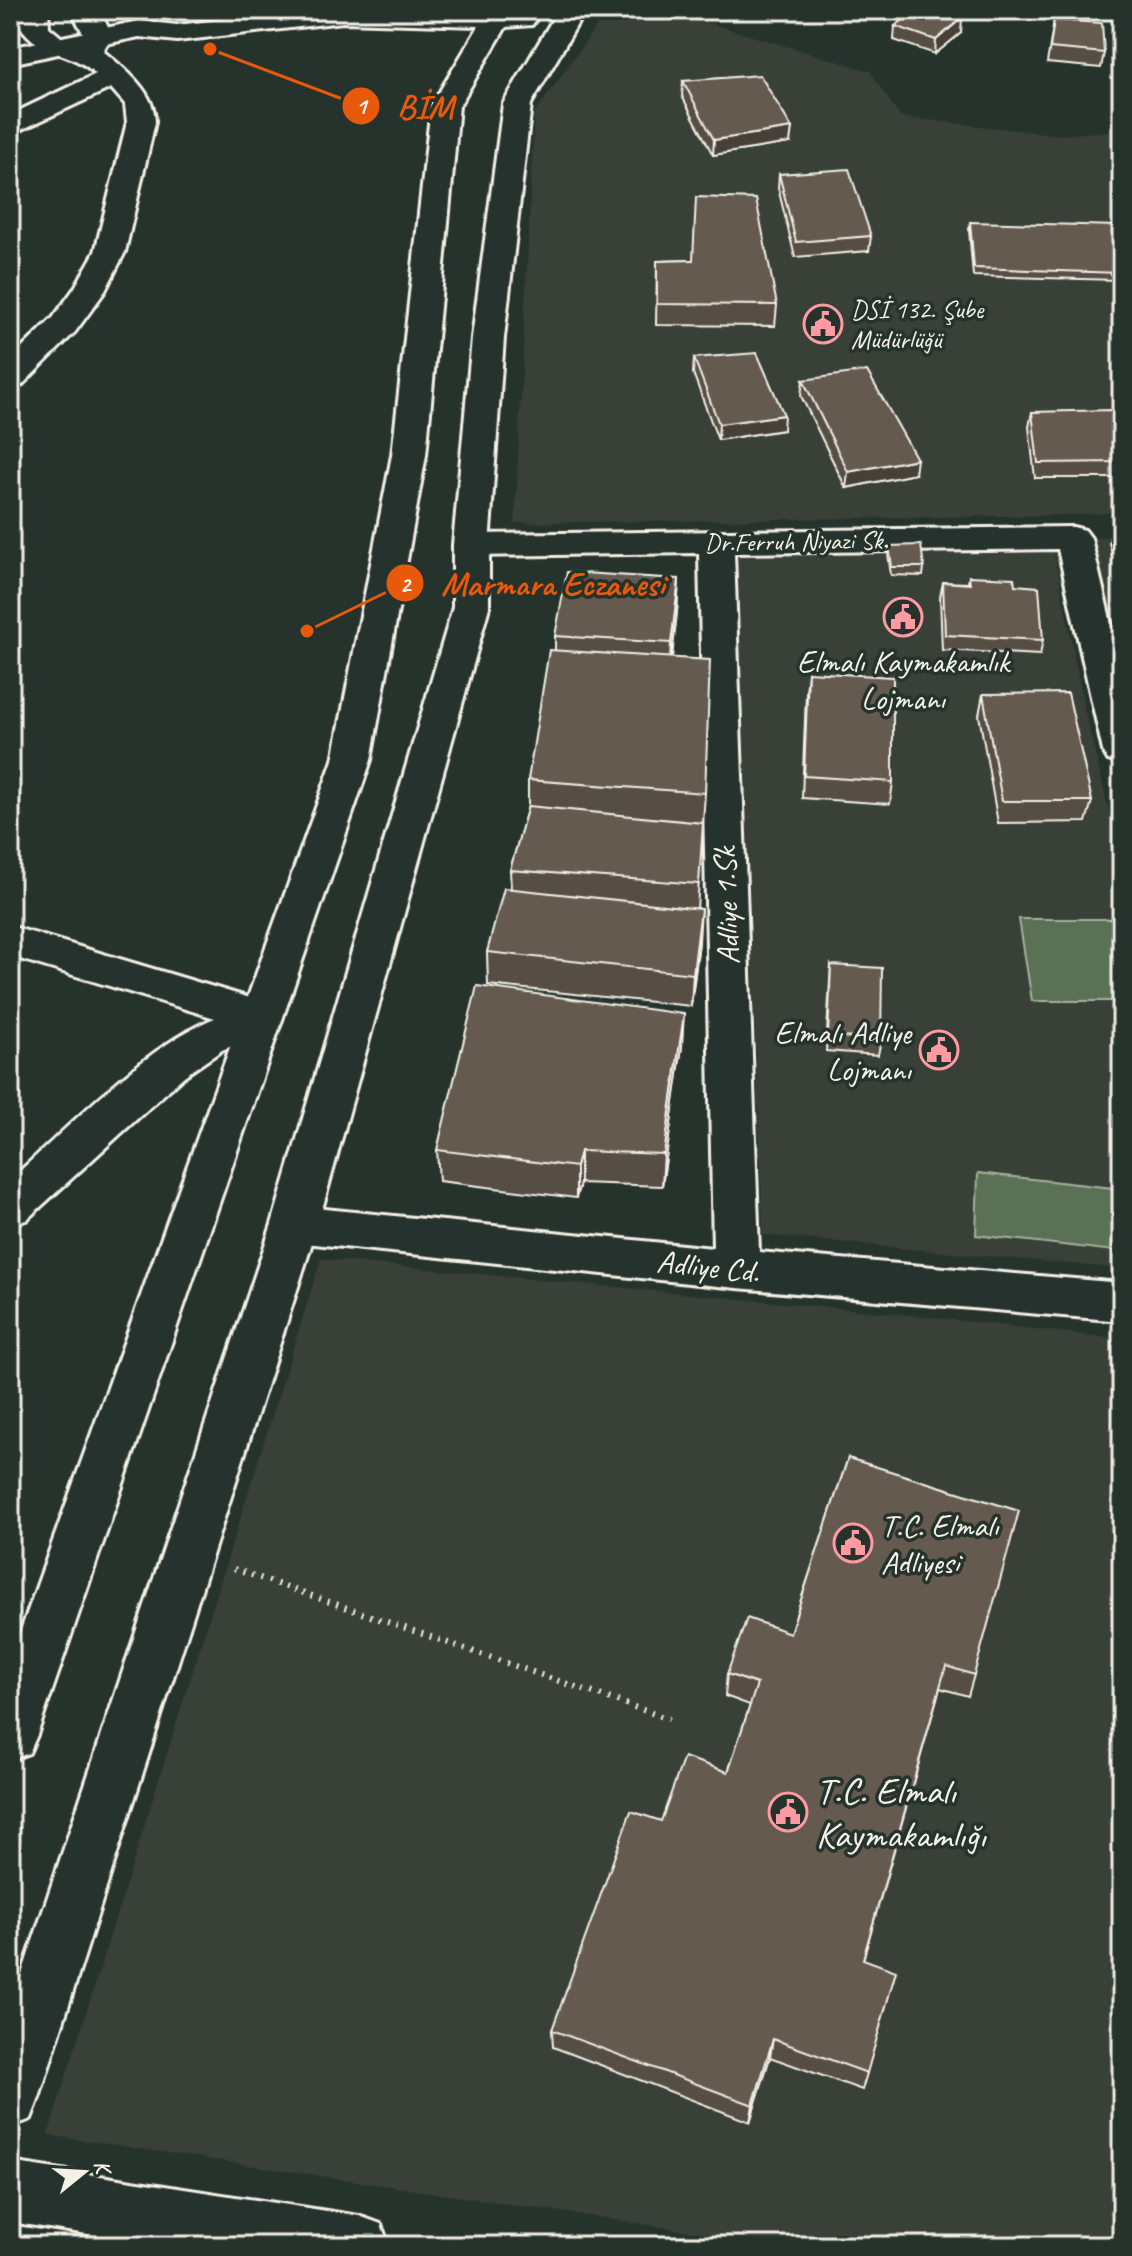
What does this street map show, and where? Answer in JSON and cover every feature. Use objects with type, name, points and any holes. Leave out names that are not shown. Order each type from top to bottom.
[{"type":"street","points":[[34,10],[33,25],[52,46]]},
{"type":"street","points":[[10,378],[64,325],[89,291],[110,252],[141,122],[140,105],[130,90],[112,77],[94,44],[85,10]]},
{"type":"street","points":[[10,56],[52,46],[94,44],[139,29],[168,13],[186,10]]},
{"type":"street","points":[[139,29],[177,33],[378,12],[572,13]]},
{"type":"street","points":[[10,2098],[295,1224],[471,607],[471,545],[488,338],[517,104],[572,13]]},
{"type":"street","points":[[10,1735],[352,760],[409,455],[445,106],[502,15]]},
{"type":"street","points":[[10,126],[112,77]]},
{"type":"street","name":"Dr.Ferruh Niyazi Sk.","points":[[471,545],[1073,538],[1122,751]]},
{"type":"street","name":"Adliye 1.Sk","points":[[716,542],[737,1269]]},
{"type":"street","points":[[10,941],[262,1017]]},
{"type":"street","points":[[10,1207],[169,1064],[207,1039],[262,1017]]},
{"type":"street","name":"Adliye Cd.","points":[[295,1224],[737,1269],[1122,1302]]},
{"type":"street","points":[[10,2192],[359,2246]]},
{"type":"path","points":[[187,1554],[669,1719]]},
{"type":"shaded area","name":"DSİ 132. Şube Müdürlüğü","points":[[608,10],[665,10],[870,71],[900,117],[1060,135],[1122,130],[1122,512],[515,523],[534,114]]},
{"type":"shaded area","points":[[1122,536],[1122,663],[1090,538]]},
{"type":"shaded area","name":"Elmalı Adliye Lojmanı","points":[[1054,551],[1085,712],[1122,865],[1122,1269],[763,1235],[737,556]]},
{"type":"shaded area","points":[[321,1259],[910,1315],[1122,1339],[1122,2246],[790,2246],[48,2135]]},
{"type":"green space","points":[[1019,919],[1114,919],[1122,957],[1122,1001],[1032,1001]]},
{"type":"green space","points":[[978,1173],[1122,1189],[1122,1252],[976,1235]]},
{"type":"building","points":[[917,10],[938,10],[962,18],[936,40],[895,26]]},
{"type":"building","points":[[1054,20],[1102,23],[1104,53],[1050,48]]},
{"type":"building","points":[[760,75],[792,128],[714,140],[683,81]]},
{"type":"building","points":[[849,169],[871,236],[796,242],[779,174]]},
{"type":"building","points":[[696,197],[756,199],[777,305],[657,304],[657,261],[693,260]]},
{"type":"building","points":[[970,222],[1118,226],[1120,273],[974,268]]},
{"type":"building","points":[[757,353],[784,415],[719,424],[694,358]]},
{"type":"building","points":[[867,371],[917,459],[848,472],[803,380]]},
{"type":"building","points":[[1112,410],[1122,462],[1038,463],[1032,412]]},
{"type":"building","points":[[1111,535],[1122,535],[1122,557],[1117,557]]},
{"type":"building","points":[[921,545],[924,567],[892,567],[889,546]]},
{"type":"building","points":[[567,572],[679,579],[671,643],[555,636]]},
{"type":"building","name":"Elmalı Kaymakamlık Lojmanı","points":[[969,576],[1014,578],[1015,585],[1039,587],[1043,640],[945,635],[943,582],[970,584]]},
{"type":"building","points":[[549,650],[710,660],[705,793],[528,780]]},
{"type":"building","points":[[808,672],[893,677],[893,782],[804,776]]},
{"type":"building","points":[[1068,693],[1092,801],[1002,801],[983,694]]},
{"type":"building","points":[[528,806],[703,823],[699,884],[510,870]]},
{"type":"building","points":[[504,888],[701,909],[693,974],[487,952]]},
{"type":"building","points":[[831,965],[882,968],[881,1040],[828,1036]]},
{"type":"building","points":[[477,986],[684,1014],[664,1154],[580,1151],[576,1167],[437,1150]]},
{"type":"building","name":"T.C. Elmalı Kaymakamlığı","points":[[848,1458],[1019,1511],[974,1675],[946,1666],[863,1959],[896,1971],[867,2073],[773,2039],[753,2105],[552,2030],[631,1811],[661,1821],[684,1757],[728,1772],[757,1684],[727,1674],[747,1618],[790,1633]]},
{"type":"place","name":"BİM","points":[[210,49]]},
{"type":"place","name":"DSİ 132. Şube Müdürlüğü","points":[[823,324]]},
{"type":"place","name":"Elmalı Kaymakamlık Lojmanı","points":[[903,617]]},
{"type":"place","name":"Marmara Eczanesi","points":[[307,631]]},
{"type":"place","name":"Elmalı Adliye Lojmanı","points":[[939,1050]]},
{"type":"place","name":"T.C. Elmalı Adliyesi","points":[[853,1543]]},
{"type":"place","name":"T.C. Elmalı Kaymakamlığı","points":[[788,1812]]}]
